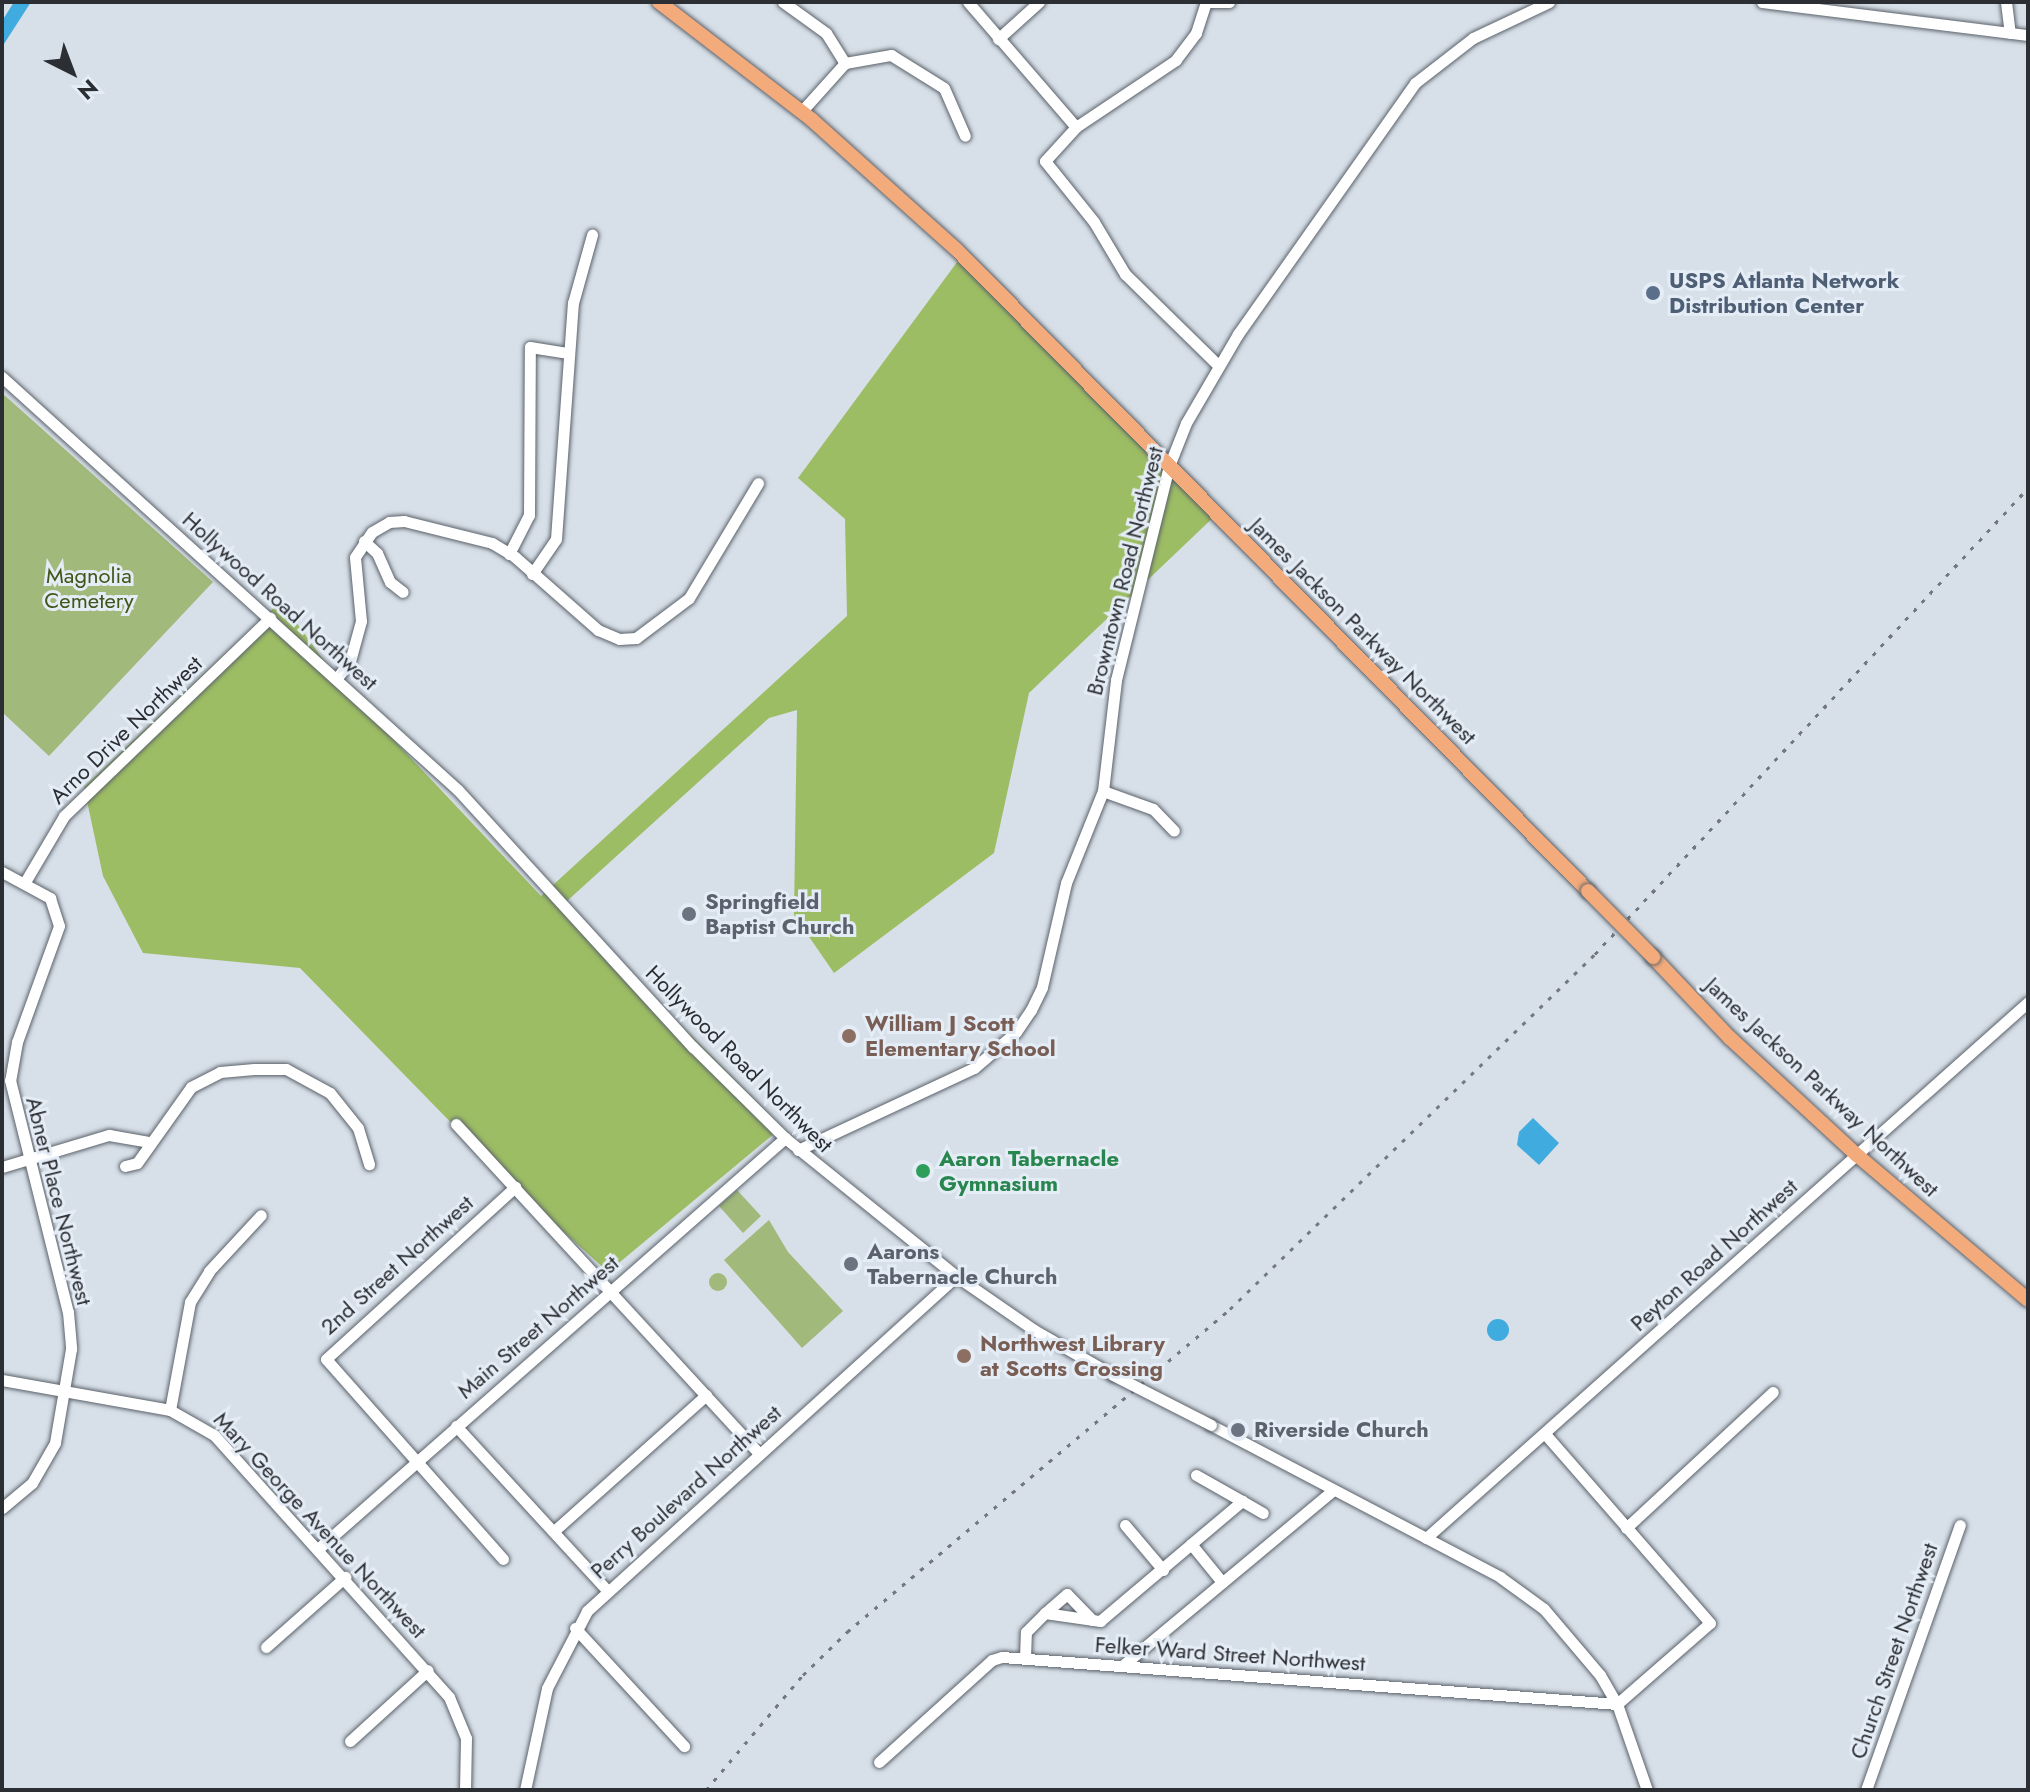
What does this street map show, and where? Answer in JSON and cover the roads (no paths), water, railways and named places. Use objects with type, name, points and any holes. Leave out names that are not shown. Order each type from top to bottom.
[{"type":"main road","name":"James Jackson Parkway Northwest","points":[[659,2],[801,112],[957,250],[1730,1038],[1857,1155],[2028,1300]]},
{"type":"street","points":[[783,2],[826,33],[845,63]]},
{"type":"street","points":[[968,2],[1076,127]]},
{"type":"street","points":[[998,39],[1039,2]]},
{"type":"street","points":[[1218,365],[1125,274],[1094,222],[1045,161],[1076,127],[1176,60],[1196,33],[1208,2],[1229,2]]},
{"type":"street","name":"Browntown Road Northwest","points":[[798,1150],[974,1068],[1016,1032],[1042,987],[1066,883],[1103,791],[1116,680],[1169,466],[1218,365],[1415,83],[1473,38],[1549,2]]},
{"type":"street","points":[[1762,2],[2028,35]]},
{"type":"street","points":[[2006,2],[2010,33]]},
{"type":"street","points":[[801,112],[845,63],[881,55],[905,60],[944,88],[965,136]]},
{"type":"street","points":[[532,574],[556,539],[573,303],[592,235]]},
{"type":"street","points":[[509,554],[529,515],[530,347],[569,353]]},
{"type":"street","name":"Hollywood Road Northwest","points":[[2,377],[458,790],[693,1047],[798,1150],[956,1276],[1034,1330],[1113,1375],[1500,1577],[1544,1609],[1585,1653],[1617,1704],[1647,1790]]},
{"type":"street","points":[[337,678],[350,661],[361,621],[355,557],[364,541],[389,522],[404,521],[492,543],[598,630],[619,639],[636,638],[689,598],[758,483]]},
{"type":"street","points":[[364,541],[377,553],[390,582],[403,592]]},
{"type":"street","name":"Arno Drive Northwest","points":[[25,882],[64,816],[270,618]]},
{"type":"street","points":[[1103,791],[1153,809],[1174,831]]},
{"type":"street","name":"Abner Place Northwest","points":[[2,872],[50,898],[59,926],[11,1064],[12,1095],[68,1312],[66,1390],[58,1434],[45,1465],[2,1508]]},
{"type":"street","name":"Peyton Road Northwest","points":[[1426,1538],[2028,1002]]},
{"type":"street","points":[[125,1166],[137,1163],[148,1142],[191,1087],[206,1077],[286,1069],[341,1105],[358,1128],[369,1164]]},
{"type":"street","points":[[456,1124],[759,1453]]},
{"type":"street","points":[[2,1167],[109,1135],[148,1142]]},
{"type":"street","name":"Main Street Northwest","points":[[319,1548],[785,1138]]},
{"type":"street","name":"2nd Street Northwest","points":[[415,1462],[339,1377],[327,1354],[515,1187]]},
{"type":"street","points":[[170,1410],[190,1302],[209,1271],[261,1215]]},
{"type":"street","name":"Perry Boulevard Northwest","points":[[525,1790],[547,1688],[575,1628],[607,1590],[956,1276]]},
{"type":"street","name":"Mary George Avenue Northwest","points":[[2,1380],[170,1410],[214,1435],[319,1548],[449,1697],[466,1738],[465,1790]]},
{"type":"street","points":[[1626,1528],[1773,1392]]},
{"type":"street","points":[[554,1531],[706,1395]]},
{"type":"street","points":[[456,1426],[607,1590]]},
{"type":"street","points":[[1544,1433],[1710,1623],[1617,1704]]},
{"type":"street","points":[[415,1462],[503,1559]]},
{"type":"street","points":[[1196,1475],[1263,1513]]},
{"type":"street","points":[[1122,1666],[1333,1490]]},
{"type":"street","points":[[1045,1613],[1092,1620],[1109,1616],[1242,1501]]},
{"type":"street","points":[[1125,1525],[1163,1570]]},
{"type":"street","name":"Church Street Northwest","points":[[1866,1790],[1960,1525]]},
{"type":"street","points":[[1191,1544],[1222,1582]]},
{"type":"street","points":[[266,1647],[345,1577]]},
{"type":"street","points":[[1025,1658],[1026,1632],[1067,1594],[1092,1620]]},
{"type":"street","points":[[575,1628],[684,1746]]},
{"type":"street","name":"Felker Ward Street Northwest","points":[[879,1762],[992,1660],[1025,1658],[1617,1704]]},
{"type":"street","points":[[350,1741],[428,1670]]},
{"type":"water","points":[[14,2],[31,2],[2,47],[2,21]]},
{"type":"water","points":[[1533,1118],[1559,1143],[1539,1165],[1517,1145],[1519,1132]]},
{"type":"water","points":[[1494,1319],[1502,1319],[1509,1330],[1502,1341],[1494,1341],[1487,1334],[1487,1326]]},
{"type":"railway","points":[[706,1790],[803,1675],[847,1632],[1230,1309],[1595,954],[2028,488]]},
{"type":"place","name":"USPS Atlanta Network Distribution Center","points":[[1653,293]]},
{"type":"place","name":"Springfield Baptist Church","points":[[689,914]]},
{"type":"place","name":"William J Scott Elementary School","points":[[849,1036]]},
{"type":"place","name":"Aaron Tabernacle Gymnasium","points":[[923,1171]]},
{"type":"place","name":"Aarons Tabernacle Church","points":[[851,1264]]},
{"type":"place","name":"Northwest Library at Scotts Crossing","points":[[964,1356]]},
{"type":"place","name":"Riverside Church","points":[[1238,1430]]},
{"type":"park label","name":"Magnolia Cemetery","points":[[89,588]]}]
